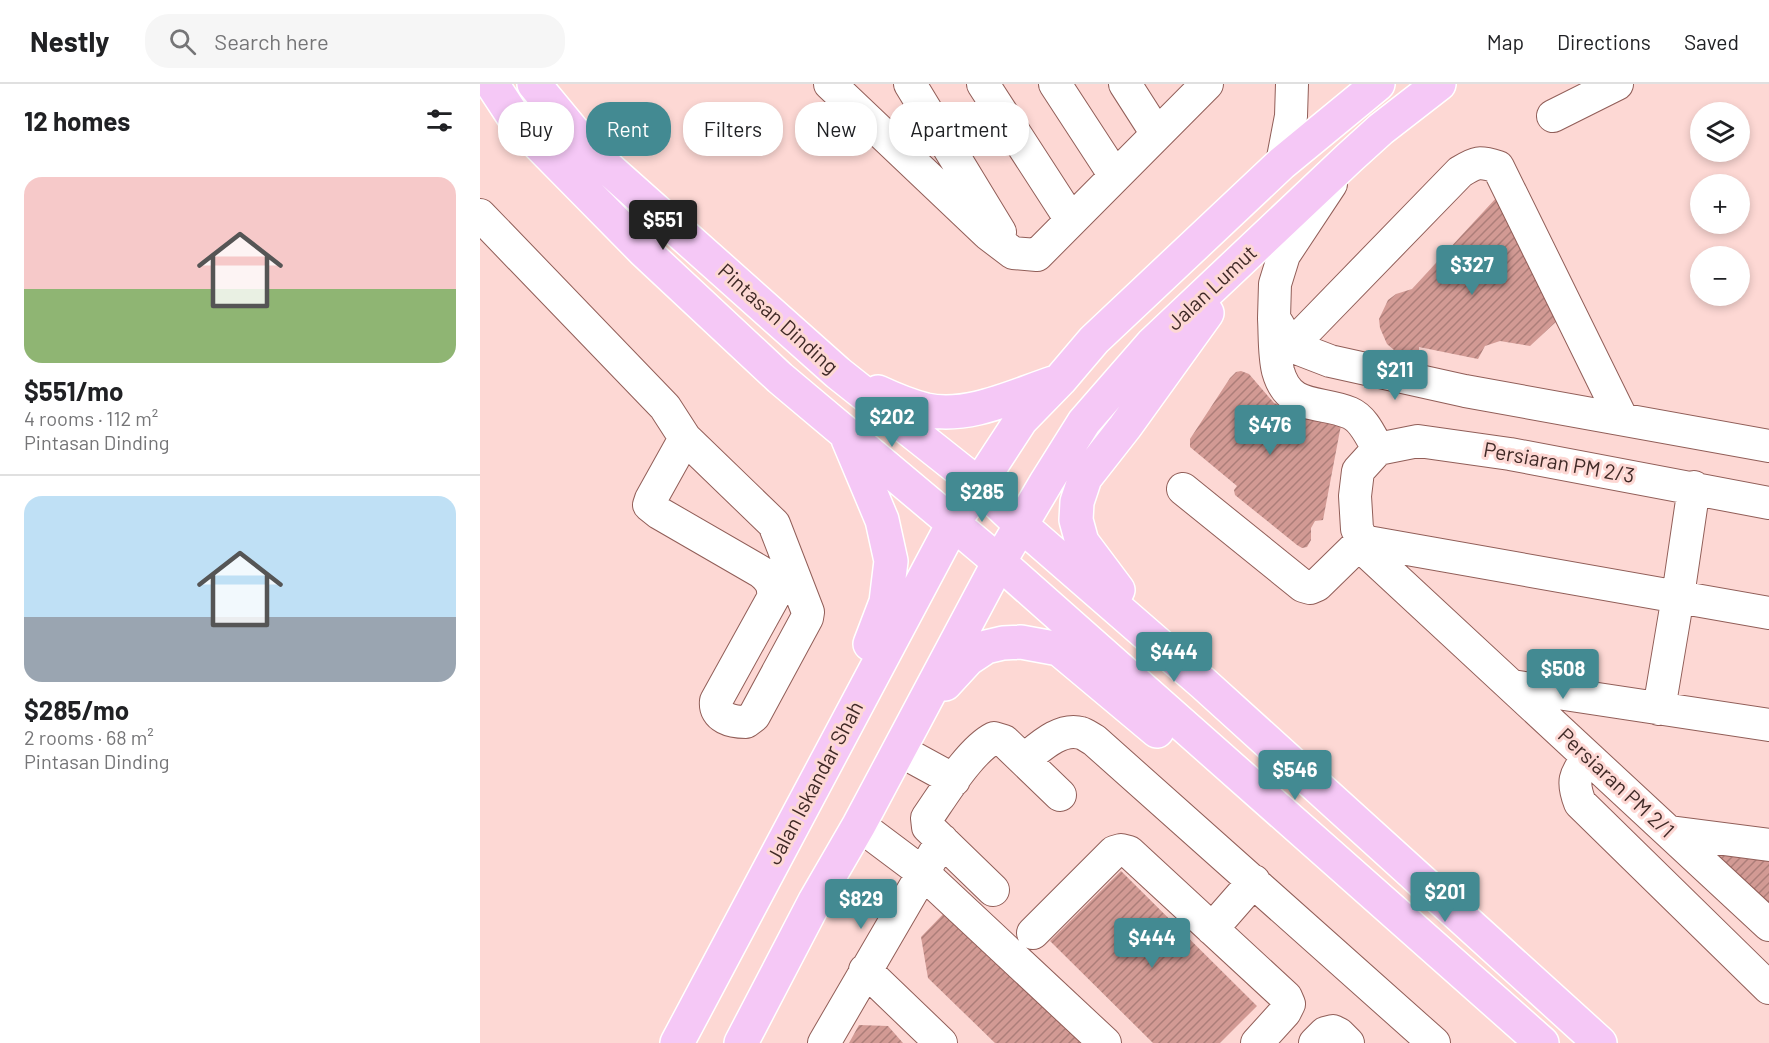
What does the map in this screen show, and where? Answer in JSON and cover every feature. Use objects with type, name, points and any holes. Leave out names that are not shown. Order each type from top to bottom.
[{"type":"main road","name":"Pintasan Dinding","points":[[492,84],[517,122],[644,251],[780,378],[846,436],[999,562],[1542,1043]]},
{"type":"main road","name":"Pintasan Dinding","points":[[534,84],[591,153],[838,373],[978,484],[1021,525],[1204,684],[1600,1043]]},
{"type":"main road","name":"Jalan Lumut","points":[[978,484],[1021,420],[1060,380],[1094,340],[1282,163],[1378,84]]},
{"type":"main road","name":"Jalan Lumut","points":[[999,562],[1084,422],[1152,344],[1381,129],[1439,84]]},
{"type":"main road","points":[[1204,684],[1114,585],[1082,542],[1076,520],[1077,502],[1085,478],[1125,427],[1252,250]]},
{"type":"main road","points":[[838,373],[897,400],[927,410],[956,412],[995,403],[1060,380]]},
{"type":"main road","points":[[819,774],[886,602],[891,561],[882,520],[846,436]]},
{"type":"main road","name":"Jalan Iskandar Shah","points":[[677,1043],[953,524],[978,484]]},
{"type":"main road","points":[[741,1043],[815,901],[859,825],[999,562]]},
{"type":"main road","points":[[918,713],[968,658],[986,647],[1021,642],[1059,649],[1265,822],[1314,841]]},
{"type":"street","points":[[830,84],[988,234],[1013,253],[1036,255],[1203,85]]},
{"type":"street","points":[[909,84],[1013,253]]},
{"type":"street","points":[[983,84],[1071,220]]},
{"type":"street","points":[[1055,84],[1115,176]]},
{"type":"street","points":[[1125,84],[1157,134]]},
{"type":"street","points":[[1282,163],[1291,116],[1292,84]]},
{"type":"street","points":[[1553,116],[1617,84]]},
{"type":"street","points":[[1349,158],[1284,255],[1275,284],[1274,318],[1278,370],[1287,390],[1301,401],[1351,413],[1364,425],[1368,460]]},
{"type":"street","points":[[1291,346],[1460,172],[1474,163],[1484,162],[1498,167],[1622,419]]},
{"type":"street","points":[[480,215],[665,407],[685,438],[774,524],[807,608],[807,618],[754,716],[746,722],[729,720],[719,714],[715,707],[716,701],[773,598],[774,588],[769,578],[761,572],[659,513],[650,505],[651,499],[685,438]]},
{"type":"street","points":[[1274,318],[1291,346],[1330,361],[1465,391],[1769,446]]},
{"type":"street","name":"Persiaran PM 2/3","points":[[1368,460],[1418,441],[1510,454],[1769,503]]},
{"type":"street","name":"Persiaran PM 2/1","points":[[1368,460],[1355,496],[1357,529],[1369,555],[1769,925]]},
{"type":"street","points":[[1659,709],[1694,487]]},
{"type":"street","points":[[1183,489],[1303,586],[1310,588],[1317,585],[1362,541],[1769,613]]},
{"type":"street","points":[[1512,686],[1769,725]]},
{"type":"street","points":[[1025,759],[1061,734],[1079,732],[1094,740],[1432,1042]]},
{"type":"street","points":[[993,890],[928,827],[927,818],[984,743],[994,738],[1004,741],[1025,759],[1060,795]]},
{"type":"street","points":[[899,750],[954,780]]},
{"type":"street","points":[[1588,758],[1577,771],[1574,787],[1580,803],[1769,988]]},
{"type":"street","points":[[1617,839],[1643,808]]},
{"type":"street","points":[[859,825],[923,873],[1105,1043]]},
{"type":"street","points":[[1670,832],[1769,845]]},
{"type":"street","points":[[824,1043],[942,840]]},
{"type":"street","points":[[1033,933],[1114,852],[1121,850],[1129,852],[1286,997],[1289,1004],[1285,1012],[1257,1043]]},
{"type":"street","points":[[1212,929],[1254,881]]},
{"type":"street","points":[[865,970],[941,1043]]},
{"type":"street","points":[[1316,1043],[1325,1033],[1333,1031],[1348,1043]]},
{"type":"building","points":[[1497,197],[1558,320],[1530,346],[1500,341],[1485,346],[1478,359],[1419,347],[1419,354],[1411,355],[1394,350],[1387,344],[1380,328],[1379,319],[1388,300],[1396,294],[1412,289]]},
{"type":"building","points":[[1236,372],[1249,374],[1274,403],[1341,425],[1323,520],[1315,521],[1307,547],[1302,548],[1297,545],[1235,495],[1234,490],[1237,486],[1190,447],[1190,439],[1230,378]]},
{"type":"building","points":[[1718,850],[1769,854],[1769,912],[1716,867]]},
{"type":"building","points":[[1121,871],[1257,1006],[1220,1043],[1153,1043],[1050,941]]},
{"type":"building","points":[[950,907],[1092,1043],[995,1043],[928,978],[921,937]]},
{"type":"building","points":[[859,1025],[888,1026],[903,1043],[849,1043]]}]
